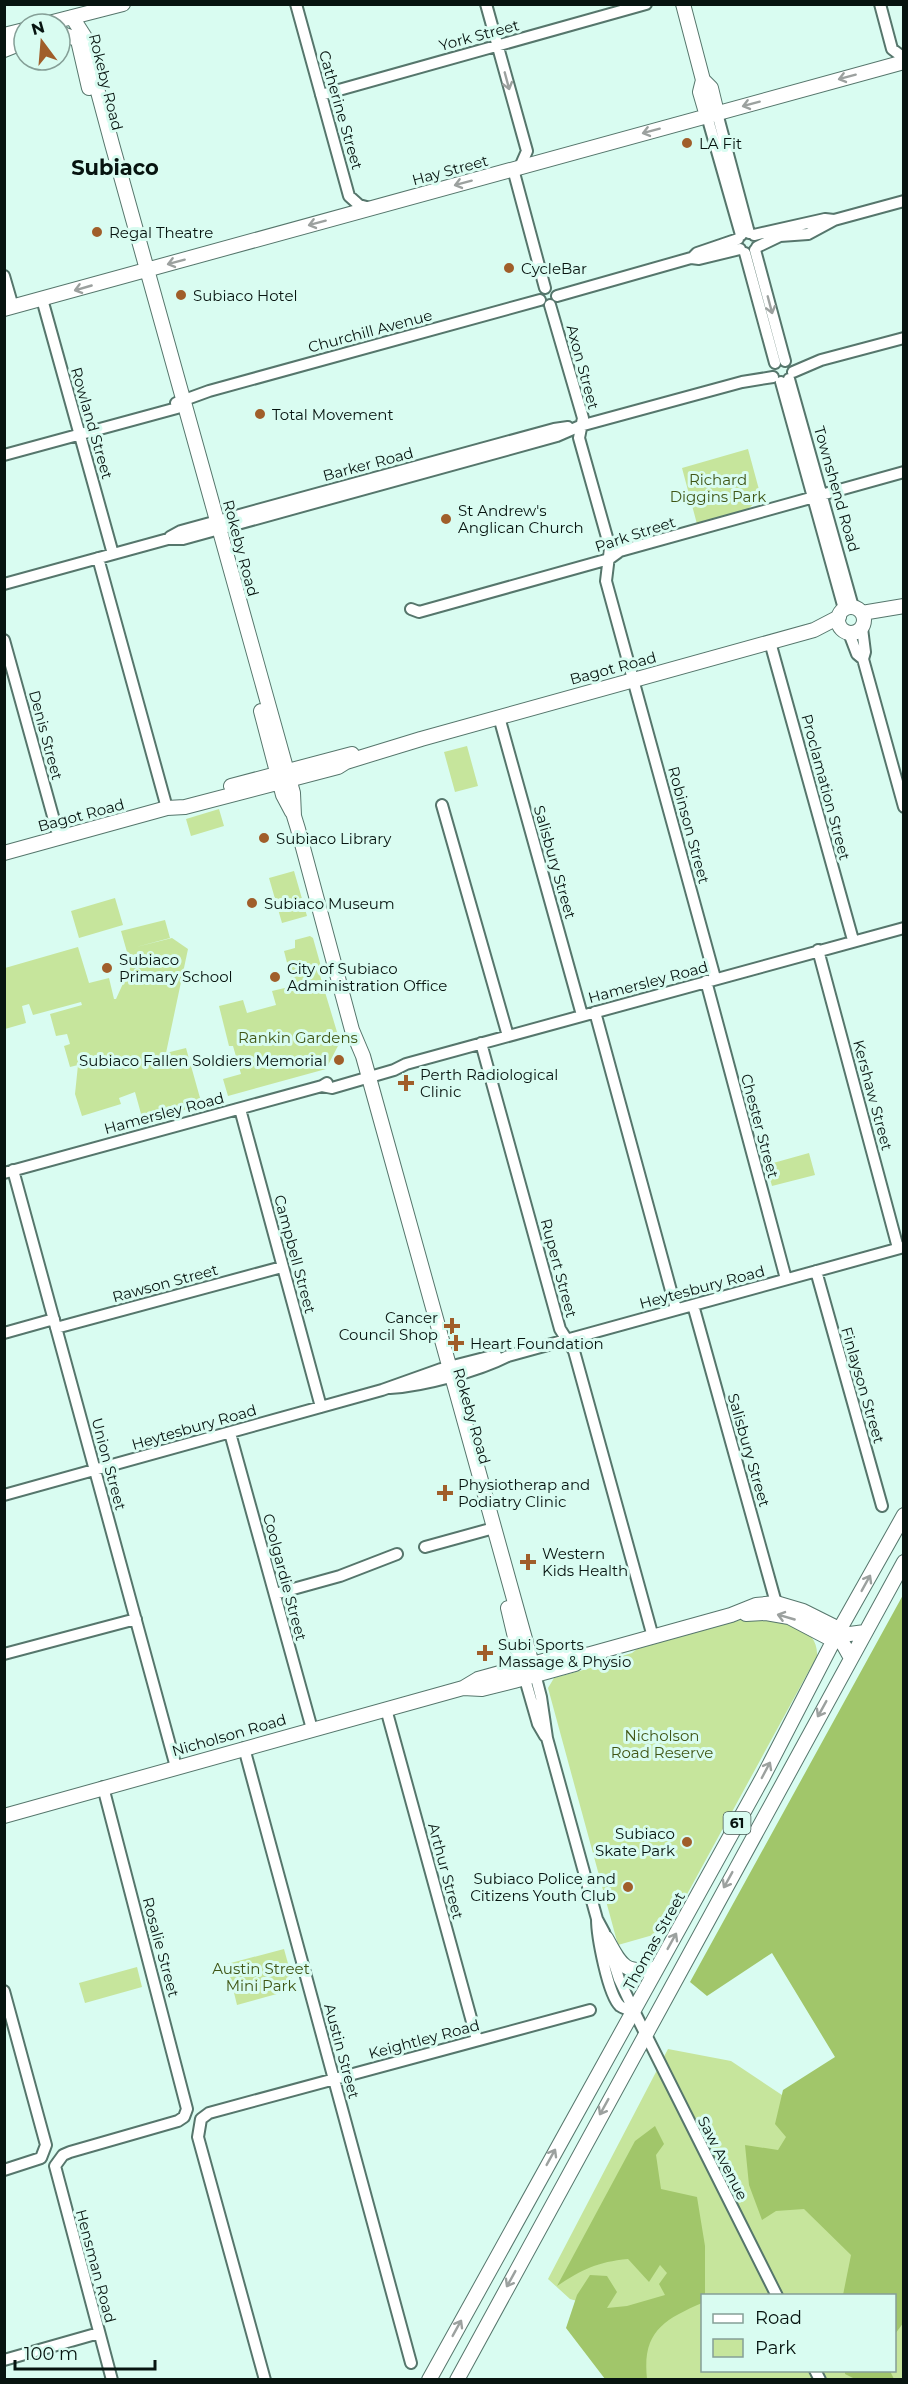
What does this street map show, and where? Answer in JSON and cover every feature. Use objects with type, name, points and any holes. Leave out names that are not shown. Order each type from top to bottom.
[{"type":"main road","points":[[72,17],[123,4]]},
{"type":"main road","name":"Townshend Road","points":[[683,4],[703,80],[711,88],[712,114]]},
{"type":"main road","name":"Rokeby Road","points":[[72,17],[83,69],[143,271],[283,777],[293,793],[294,816],[352,1030],[360,1045],[364,1075],[529,1671]]},
{"type":"main road","name":"Rokeby Road","points":[[72,17],[88,42],[94,77],[143,271]]},
{"type":"main road","points":[[72,38],[78,40]]},
{"type":"main road","name":"Hay Street","points":[[9,308],[903,60]]},
{"type":"main road","name":"Bagot Road","points":[[4,853],[166,808],[184,807],[283,777],[338,767],[346,762],[421,738],[898,608]]},
{"type":"main road","name":"Thomas Street","points":[[429,2379],[615,2040],[634,2011],[763,1777],[837,1634],[903,1515]]},
{"type":"main road","name":"61","points":[[457,2379],[903,1562]]},
{"type":"main road","name":"Nicholson Road","points":[[4,1816],[463,1688],[478,1679],[529,1671],[572,1653],[587,1655],[731,1615],[756,1605],[776,1603],[803,1611],[833,1626],[851,1658]]},
{"type":"main road","name":"Nicholson Road","points":[[731,1615],[762,1613],[781,1615],[827,1636],[865,1632]]},
{"type":"main road","points":[[606,1938],[616,1957],[627,1968],[637,1971],[657,1968]]},
{"type":"street","name":"Catherine Street","points":[[296,4],[349,196],[364,207],[374,207]]},
{"type":"street","points":[[486,4],[527,151],[517,168],[545,288]]},
{"type":"street","name":"York Street","points":[[321,94],[646,4]]},
{"type":"street","points":[[880,4],[892,49],[903,60]]},
{"type":"street","name":"Townshend Road","points":[[712,114],[852,620],[865,652],[862,659],[903,807]]},
{"type":"street","points":[[557,296],[691,258],[699,259],[825,219],[834,220],[903,201]]},
{"type":"street","points":[[4,276],[9,308]]},
{"type":"street","points":[[545,288],[553,289],[557,296],[555,303],[544,305],[540,300],[540,292],[545,288]]},
{"type":"street","name":"Rowland Street","points":[[42,299],[113,554]]},
{"type":"street","name":"Churchill Avenue","points":[[4,455],[80,435],[179,401],[200,390],[209,391],[540,300]]},
{"type":"street","name":"Axon Street","points":[[550,305],[583,418],[579,438],[610,548],[606,581],[634,680]]},
{"type":"street","name":"Barker Road","points":[[4,584],[168,539],[183,539],[214,526],[554,429],[580,426],[903,338]]},
{"type":"street","name":"Park Street","points":[[411,609],[418,612],[609,559],[620,551],[903,472]]},
{"type":"street","points":[[98,558],[166,808]]},
{"type":"street","name":"Denis Street","points":[[4,640],[59,838]]},
{"type":"street","name":"Proclamation Street","points":[[770,642],[853,940]]},
{"type":"street","name":"Robinson Street","points":[[634,680],[710,980]]},
{"type":"street","name":"Salisbury Street","points":[[499,717],[582,1015]]},
{"type":"street","points":[[442,805],[508,1036]]},
{"type":"street","name":"Hamersley Road","points":[[7,1171],[322,1086],[332,1088],[392,1064],[406,1064],[901,927]]},
{"type":"street","name":"Kershaw Street","points":[[818,950],[901,1248]]},
{"type":"street","name":"Chester Street","points":[[710,980],[786,1279]]},
{"type":"street","points":[[595,1012],[676,1309]]},
{"type":"street","name":"Rupert Street","points":[[481,1043],[560,1329],[574,1351],[653,1637]]},
{"type":"street","name":"Campbell Street","points":[[240,1108],[321,1407]]},
{"type":"street","name":"Union Street","points":[[7,1171],[55,1324],[176,1767]]},
{"type":"street","name":"Heytesbury Road","points":[[4,1495],[390,1388],[408,1387],[495,1355],[508,1356],[901,1248]]},
{"type":"street","name":"Rawson Street","points":[[4,1333],[55,1324],[282,1267]]},
{"type":"street","name":"Finlayson Street","points":[[816,1271],[882,1506]]},
{"type":"street","name":"Salisbury Street","points":[[693,1305],[776,1603]]},
{"type":"street","name":"Coolgardie Street","points":[[230,1432],[312,1729]]},
{"type":"street","points":[[425,1547],[490,1529]]},
{"type":"street","points":[[274,1594],[340,1576],[397,1554]]},
{"type":"street","points":[[4,1654],[135,1619]]},
{"type":"street","name":"Rokeby Road","points":[[529,1671],[542,1697],[547,1738],[597,1919],[606,1938],[619,1979],[645,2033]]},
{"type":"street","name":"Arthur Street","points":[[386,1709],[477,2040]]},
{"type":"street","name":"Austin Street","points":[[244,1748],[411,2362]]},
{"type":"street","name":"Rosalie Street","points":[[57,2160],[70,2152],[178,2121],[186,2114],[187,2101],[104,1788]]},
{"type":"street","name":"Rokeby Road","points":[[597,1919],[597,1934],[613,1993],[622,2007],[634,2011]]},
{"type":"street","points":[[4,1991],[46,2145],[45,2153],[34,2161],[4,2170]]},
{"type":"street","name":"Keightley Road","points":[[265,2379],[198,2137],[199,2122],[209,2113],[590,2010]]},
{"type":"street","name":"Saw Avenue","points":[[645,2033],[776,2294]]},
{"type":"street","name":"Hensman Road","points":[[57,2160],[55,2174],[112,2379]]},
{"type":"street","points":[[4,2360],[99,2334]]},
{"type":"green space","name":"Richard Diggins Park","points":[[748,449],[761,497],[747,510],[697,524],[682,468]]},
{"type":"green space","points":[[467,746],[478,786],[455,792],[444,752]]},
{"type":"green space","points":[[219,809],[224,826],[191,836],[186,819]]},
{"type":"green space","points":[[294,871],[307,916],[282,923],[269,878]]},
{"type":"green space","points":[[115,898],[123,925],[79,938],[71,911]]},
{"type":"green space","points":[[165,920],[170,938],[136,947],[172,938],[188,949],[166,1053],[186,1048],[202,1105],[143,1121],[135,1092],[119,1098],[121,1104],[82,1116],[75,1094],[78,1065],[70,1067],[64,1046],[70,1044],[67,1034],[56,1036],[50,1014],[82,1005],[81,1002],[33,1015],[29,1004],[22,1006],[26,1023],[5,1029],[5,968],[78,947],[89,983],[109,978],[114,999],[116,999],[131,966],[121,931]]},
{"type":"green space","name":"Rankin Gardens","points":[[310,936],[313,938],[322,970],[319,972],[340,1042],[326,1069],[228,1096],[223,1079],[241,1074],[233,1046],[229,1046],[219,1006],[243,1000],[247,1013],[276,1005],[272,991],[293,986],[284,951],[295,948],[295,940]]},
{"type":"green space","points":[[809,1153],[815,1175],[772,1186],[766,1165]]},
{"type":"green space","points":[[903,1595],[904,2322],[896,2333],[896,2294],[843,2294],[851,2255],[804,2209],[776,2211],[762,2220],[749,2185],[745,2145],[778,2150],[786,2137],[775,2124],[783,2090],[835,2057],[772,1953],[707,1996],[690,1982]]},
{"type":"green space","name":"Nicholson Road Reserve","points":[[760,1617],[789,1623],[806,1632],[816,1646],[817,1656],[667,1931],[618,1945],[548,1688],[554,1678],[605,1664],[605,1661],[632,1653],[637,1649],[744,1619]]},
{"type":"green space","name":"Austin Street Mini Park","points":[[284,1949],[295,1989],[237,2005],[227,1964]]},
{"type":"green space","points":[[137,1967],[142,1987],[85,2003],[79,1983]]},
{"type":"green space","points":[[668,2049],[731,2061],[791,2101],[903,2284],[903,2379],[621,2379],[591,2305],[570,2299],[548,2279]]},
{"type":"green space","points":[[655,2126],[664,2144],[656,2155],[661,2189],[697,2197],[705,2246],[705,2294],[701,2294],[701,2303],[676,2315],[658,2330],[648,2350],[647,2379],[605,2379],[566,2328],[577,2295],[590,2275],[607,2276],[617,2292],[607,2308],[627,2306],[665,2295],[659,2284],[667,2273],[660,2265],[649,2282],[628,2259],[591,2267],[557,2286],[635,2141]]},
{"type":"green space","points":[[845,2372],[890,2372],[894,2379],[855,2379]]},
{"type":"place","name":"LA Fit","points":[[687,143]]},
{"type":"place","name":"Regal Theatre","points":[[97,232]]},
{"type":"place","name":"CycleBar","points":[[509,268]]},
{"type":"place","name":"Subiaco Hotel","points":[[181,295]]},
{"type":"place","name":"Total Movement","points":[[260,414]]},
{"type":"place","name":"St Andrew's Anglican Church","points":[[446,519]]},
{"type":"place","name":"Subiaco Library","points":[[264,838]]},
{"type":"place","name":"Subiaco Museum","points":[[252,903]]},
{"type":"place","name":"Subiaco Primary School","points":[[107,968]]},
{"type":"place","name":"City of Subiaco Administration Office","points":[[275,977]]},
{"type":"place","name":"Subiaco Fallen Soldiers Memorial","points":[[339,1060]]},
{"type":"place","name":"Perth Radiological Clinic","points":[[406,1083]]},
{"type":"place","name":"Cancer Council Shop","points":[[452,1326]]},
{"type":"place","name":"Heart Foundation","points":[[456,1343]]},
{"type":"place","name":"Physiotherap and Podiatry Clinic","points":[[445,1493]]},
{"type":"place","name":"Western Kids Health","points":[[528,1562]]},
{"type":"place","name":"Subi Sports Massage & Physio","points":[[485,1653]]},
{"type":"place","name":"Subiaco Skate Park","points":[[687,1842]]},
{"type":"place","name":"Subiaco Police and Citizens Youth Club","points":[[628,1887]]},
{"type":"district","name":"Subiaco","points":[[115,167]]}]
